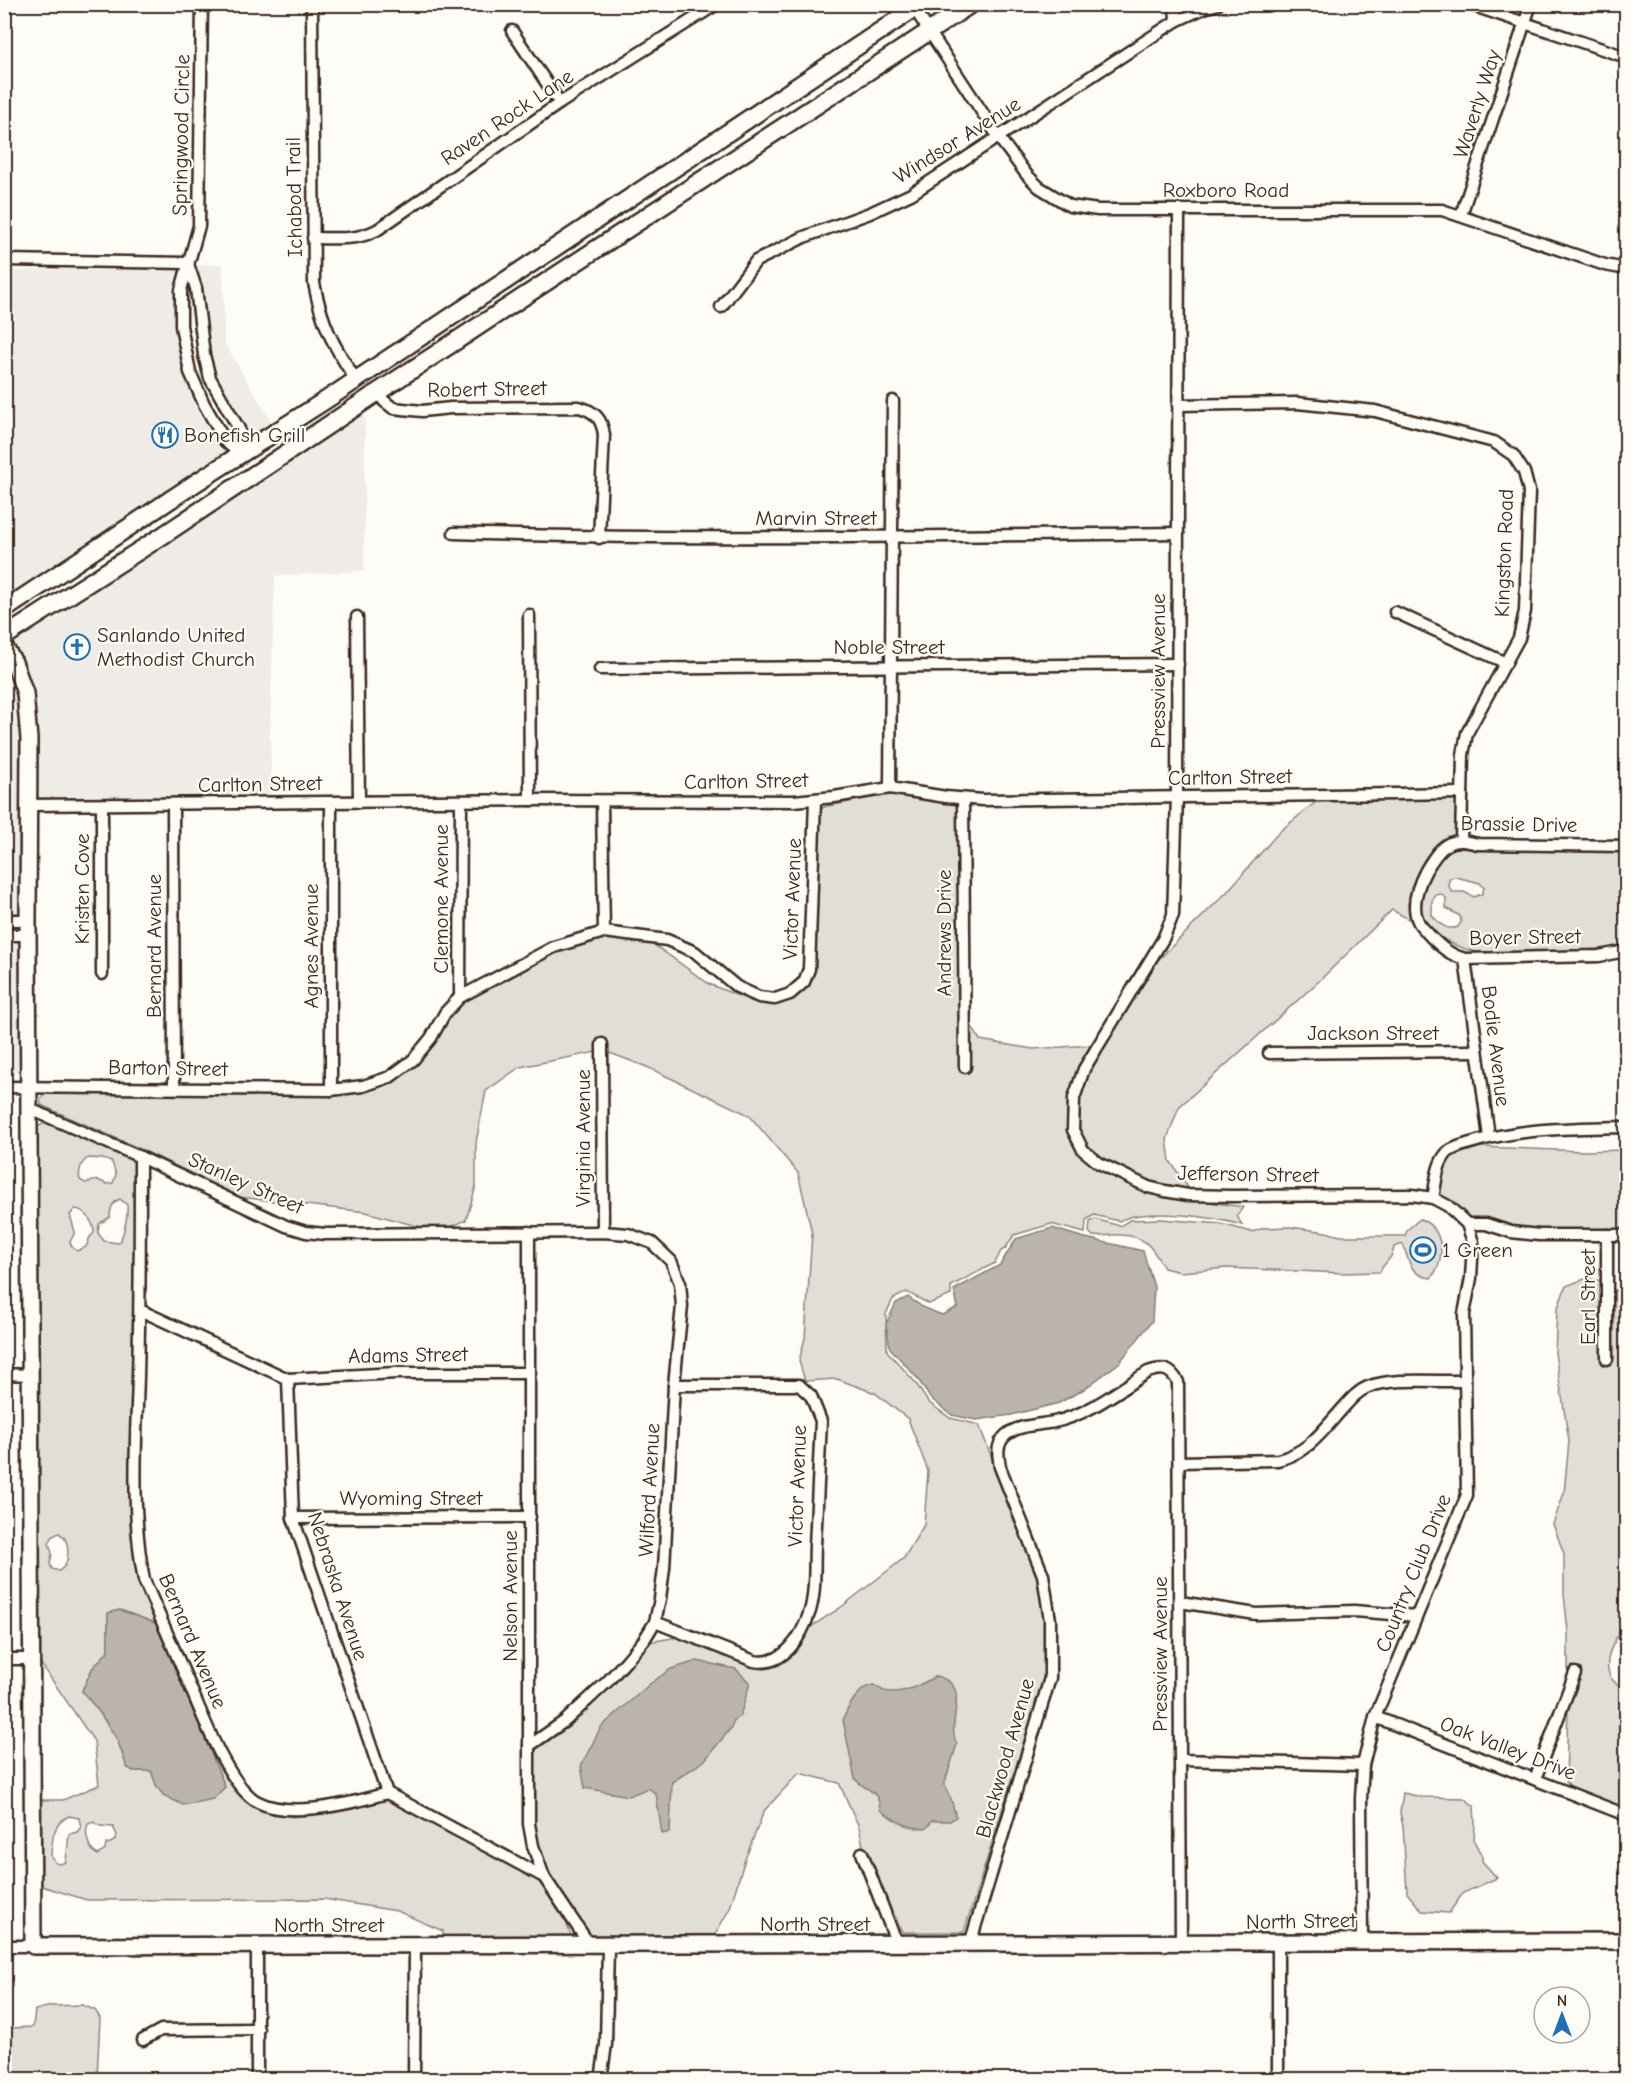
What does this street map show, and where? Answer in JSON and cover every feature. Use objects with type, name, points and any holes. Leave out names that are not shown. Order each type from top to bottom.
[{"type":"main road","points":[[4,637],[158,539],[378,392],[971,4]]},
{"type":"main road","points":[[4,609],[329,398],[915,6]]},
{"type":"main road","points":[[591,254],[605,233],[659,197],[661,190],[656,179]]},
{"type":"main road","points":[[252,476],[262,455],[308,421],[329,398]]},
{"type":"main road","points":[[158,539],[176,515],[238,471],[243,462],[241,455]]},
{"type":"street","name":"Springwood Circle","points":[[201,4],[200,226],[181,290],[181,326],[190,372],[225,441],[241,455]]},
{"type":"street","name":"Ichabod Trail","points":[[312,4],[315,284],[320,314],[332,342],[356,380]]},
{"type":"street","name":"Raven Rock Lane","points":[[313,238],[352,239],[363,237],[377,230],[560,103],[717,4]]},
{"type":"street","points":[[1175,4],[1176,21]]},
{"type":"street","name":"Windsor Avenue","points":[[721,308],[756,261],[804,237],[870,213],[911,194],[1176,21],[1218,4]]},
{"type":"street","points":[[1468,4],[1626,57]]},
{"type":"street","name":"Waverly Way","points":[[1461,215],[1531,4]]},
{"type":"street","name":"Roxboro Road","points":[[915,6],[999,138],[1027,175],[1039,187],[1070,206],[1098,210],[1442,210],[1605,265],[1626,269]]},
{"type":"street","points":[[512,31],[560,103]]},
{"type":"street","name":"Pressview Avenue","points":[[1077,1141],[1072,1119],[1074,1098],[1084,1069],[1163,939],[1173,915],[1177,797],[1179,210]]},
{"type":"street","points":[[4,260],[188,263],[196,288],[204,355],[210,378],[239,429],[241,455]]},
{"type":"street","name":"Robert Street","points":[[378,392],[393,408],[422,411],[451,408],[579,407],[591,410],[600,419],[604,435],[599,538]]},
{"type":"street","points":[[890,788],[893,401]]},
{"type":"street","name":"Kingston Road","points":[[1178,405],[1297,403],[1375,411],[1494,442],[1513,455],[1524,471],[1530,491],[1525,611],[1519,638],[1467,733],[1463,755],[1461,841]]},
{"type":"street","name":"Marvin Street","points":[[454,533],[599,538],[1178,533]]},
{"type":"street","points":[[1395,612],[1506,663]]},
{"type":"street","points":[[529,615],[530,800]]},
{"type":"street","points":[[357,617],[359,802]]},
{"type":"street","points":[[4,646],[14,662],[25,693],[29,739],[33,1946]]},
{"type":"street","name":"Noble Street","points":[[600,669],[1178,664]]},
{"type":"street","name":"Carlton Street","points":[[29,805],[530,800],[815,800],[890,788],[963,799],[1462,793]]},
{"type":"street","name":"Andrews Drive","points":[[963,799],[965,1067]]},
{"type":"street","name":"Victor Avenue","points":[[604,932],[667,940],[695,952],[737,987],[759,997],[775,999],[790,994],[804,982],[809,969],[815,800]]},
{"type":"street","name":"Clemone Avenue","points":[[460,997],[461,801]]},
{"type":"street","points":[[460,997],[554,947],[604,932],[602,801]]},
{"type":"street","name":"Agnes Avenue","points":[[331,803],[331,1090]]},
{"type":"street","name":"Bernard Avenue","points":[[173,804],[174,1088]]},
{"type":"street","name":"Kristen Cove","points":[[102,805],[102,974]]},
{"type":"street","name":"Brassie Drive","points":[[1414,906],[1419,884],[1431,861],[1443,847],[1451,843],[1461,841],[1478,844],[1626,846]]},
{"type":"street","name":"Boyer Street","points":[[1414,906],[1419,923],[1438,944],[1450,954],[1465,959],[1599,956],[1626,951]]},
{"type":"street","points":[[4,920],[28,927]]},
{"type":"street","points":[[4,935],[28,927]]},
{"type":"street","name":"Bodie Avenue","points":[[1465,959],[1489,1137]]},
{"type":"street","name":"Barton Street","points":[[4,1087],[331,1090],[363,1086],[390,1077],[413,1060],[431,1038],[445,1013],[460,997]]},
{"type":"street","name":"Virginia Avenue","points":[[602,1044],[603,1232]]},
{"type":"street","name":"Jackson Street","points":[[1269,1053],[1476,1052]]},
{"type":"street","name":"Stanley Street","points":[[30,1109],[140,1156],[286,1226],[306,1232],[326,1234],[603,1232]]},
{"type":"street","points":[[1626,1127],[1558,1128],[1489,1137],[1447,1152],[1438,1172],[1433,1198],[1448,1206],[1467,1224],[1486,1224],[1511,1232],[1539,1235],[1626,1235]]},
{"type":"street","name":"Jefferson Street","points":[[1077,1141],[1083,1150],[1099,1163],[1148,1187],[1188,1195],[1412,1195],[1433,1198]]},
{"type":"street","points":[[140,1156],[140,1310],[288,1379]]},
{"type":"street","name":"Country Club Drive","points":[[1362,1941],[1361,1798],[1363,1765],[1376,1717],[1467,1495],[1464,1314],[1471,1278],[1473,1242],[1467,1224]]},
{"type":"street","name":"Nelson Avenue","points":[[529,1232],[530,1824],[533,1846],[544,1877],[589,1944]]},
{"type":"street","name":"Wilford Avenue","points":[[529,1746],[565,1721],[608,1681],[645,1640],[654,1622],[660,1599],[664,1568],[674,1385],[682,1306],[680,1282],[671,1261],[652,1243],[627,1234],[603,1232]]},
{"type":"street","name":"Earl Street","points":[[1607,1235],[1607,1359]]},
{"type":"street","name":"Bernard Avenue","points":[[140,1310],[135,1497],[139,1553],[144,1580],[219,1752],[237,1782],[256,1801],[270,1807],[289,1810],[353,1803],[387,1793]]},
{"type":"street","name":"Pressview Avenue","points":[[999,1445],[1005,1436],[1014,1430],[1062,1420],[1083,1412],[1148,1372],[1168,1369],[1178,1382],[1181,1942]]},
{"type":"street","name":"Adams Street","points":[[288,1379],[396,1373],[530,1372]]},
{"type":"street","points":[[4,1374],[31,1375]]},
{"type":"street","name":"Nebraska Avenue","points":[[288,1379],[293,1518],[387,1793]]},
{"type":"street","points":[[1179,1462],[1278,1460],[1293,1456],[1306,1449],[1356,1393],[1368,1387],[1387,1382],[1465,1381]]},
{"type":"street","name":"Victor Avenue","points":[[654,1622],[764,1663],[774,1661],[794,1643],[804,1626],[813,1594],[821,1421],[811,1396],[799,1385],[674,1385]]},
{"type":"street","name":"Blackwood Avenue","points":[[970,1944],[1050,1678],[1050,1620],[1043,1575],[1000,1467],[997,1454],[999,1445]]},
{"type":"street","name":"Wyoming Street","points":[[293,1518],[530,1517]]},
{"type":"street","points":[[1180,1602],[1256,1614],[1354,1611],[1416,1617]]},
{"type":"street","points":[[4,1659],[32,1659]]},
{"type":"street","points":[[1535,1779],[1575,1673]]},
{"type":"street","name":"Oak Valley Drive","points":[[1376,1717],[1626,1815]]},
{"type":"street","points":[[1180,1760],[1363,1765]]},
{"type":"street","points":[[387,1793],[544,1877]]},
{"type":"street","points":[[862,1853],[897,1944]]},
{"type":"street","name":"North Street","points":[[4,1946],[1626,1941]]},
{"type":"street","points":[[1278,1942],[1278,2079]]},
{"type":"street","points":[[601,2079],[606,2044],[608,1945]]},
{"type":"street","points":[[257,1946],[257,2079]]},
{"type":"street","points":[[414,2079],[415,1946]]},
{"type":"street","points":[[142,2040],[161,2030],[258,2029]]},
{"type":"shaded area","points":[[223,264],[224,342],[274,426],[245,444],[215,376],[193,265]]},
{"type":"shaded area","points":[[125,267],[181,269],[176,290],[176,326],[185,373],[220,444],[232,453],[5,600],[5,271]]},
{"type":"shaded area","points":[[365,407],[364,571],[275,576],[270,732],[272,798],[34,799],[34,738],[7,641]]},
{"type":"shaded area","points":[[4,656],[16,680],[23,718],[23,914],[5,914]]},
{"type":"shaded area","points":[[885,795],[908,795],[957,804],[960,1072],[969,1072],[969,1022],[980,1040],[1033,1049],[1091,1045],[1108,1020],[1069,1096],[1068,1130],[1074,1147],[1097,1168],[1146,1192],[1183,1200],[1243,1207],[1237,1216],[1242,1225],[1214,1219],[1162,1214],[1131,1217],[1119,1221],[1094,1215],[1086,1220],[1085,1233],[1051,1224],[1014,1235],[995,1263],[951,1286],[951,1295],[929,1304],[907,1292],[893,1299],[886,1314],[887,1351],[915,1382],[928,1402],[950,1418],[979,1425],[1038,1577],[1045,1619],[1045,1674],[964,1932],[902,1932],[884,1897],[863,1846],[859,1827],[839,1783],[799,1773],[764,1811],[744,1862],[730,1908],[713,1938],[592,1938],[557,1889],[542,1858],[535,1828],[534,1749],[595,1699],[649,1642],[678,1637],[753,1667],[765,1669],[777,1666],[788,1658],[809,1628],[840,1608],[904,1558],[924,1525],[928,1471],[908,1419],[875,1393],[837,1379],[805,1381],[799,1361],[805,1338],[812,1233],[798,1173],[749,1115],[647,1067],[607,1052],[607,1039],[597,1039],[597,1052],[520,1067],[486,1091],[476,1142],[476,1186],[466,1220],[449,1228],[424,1228],[366,1212],[239,1197],[145,1151],[41,1105],[40,1100],[48,1091],[327,1096],[374,1088],[401,1075],[413,1066],[425,1054],[453,1013],[465,1000],[556,953],[604,937],[653,944],[709,984],[753,1002],[775,1004],[790,1001],[808,985],[814,970],[819,814],[823,807]]},
{"type":"shaded area","points":[[1457,799],[1456,836],[1438,845],[1430,853],[1415,882],[1408,903],[1414,922],[1392,910],[1318,982],[1179,1107],[1167,1139],[1170,1161],[1189,1189],[1149,1181],[1117,1168],[1087,1146],[1078,1128],[1079,1100],[1088,1071],[1155,963],[1227,892],[1279,832],[1317,801]]},
{"type":"shaded area","points":[[1461,847],[1626,852],[1626,946],[1572,951],[1488,953],[1472,951],[1448,941],[1429,926],[1420,906],[1422,894],[1433,869],[1444,855]],"holes":[[[1456,877],[1480,883],[1484,888],[1482,894],[1474,897],[1464,892],[1452,892],[1448,884],[1450,878]],[[1441,894],[1446,898],[1446,908],[1460,916],[1461,922],[1458,927],[1444,926],[1432,915],[1432,901],[1436,895]]]},
{"type":"shaded area","points":[[4,941],[23,941],[25,1073],[5,1073]]},
{"type":"shaded area","points":[[47,1122],[135,1160],[135,1309],[130,1497],[134,1553],[140,1581],[158,1624],[120,1610],[108,1613],[108,1651],[92,1669],[82,1691],[117,1739],[127,1767],[133,1771],[151,1771],[157,1787],[225,1787],[165,1641],[233,1785],[253,1806],[292,1817],[353,1809],[387,1799],[536,1877],[566,1922],[572,1938],[443,1940],[443,1931],[397,1911],[324,1899],[87,1900],[38,1885],[38,1800],[63,1800],[99,1785],[94,1741],[39,1661],[37,1127]],"holes":[[[86,1159],[103,1159],[112,1162],[116,1175],[113,1183],[107,1184],[98,1180],[85,1183],[80,1180],[79,1174]],[[120,1199],[127,1205],[125,1226],[118,1243],[104,1241],[98,1233],[99,1224],[110,1217],[115,1202]],[[75,1209],[82,1211],[88,1217],[94,1233],[86,1247],[77,1251],[70,1242],[75,1232],[70,1215]],[[59,1533],[63,1536],[67,1546],[66,1563],[59,1571],[52,1569],[50,1564],[52,1554],[49,1543],[53,1536]],[[69,1816],[79,1818],[81,1827],[77,1832],[69,1834],[66,1862],[60,1864],[56,1863],[51,1856],[53,1838],[60,1823]],[[94,1822],[100,1826],[113,1827],[117,1835],[98,1855],[90,1846],[88,1824]]]},
{"type":"shaded area","points":[[1479,1147],[1583,1151],[1626,1150],[1626,1229],[1540,1229],[1484,1218],[1469,1218],[1439,1195],[1442,1173],[1450,1157]]},
{"type":"shaded area","points":[[1095,1219],[1120,1226],[1130,1220],[1161,1219],[1221,1224],[1252,1232],[1264,1228],[1290,1227],[1340,1236],[1405,1236],[1407,1230],[1420,1219],[1434,1230],[1438,1237],[1441,1254],[1436,1271],[1431,1278],[1414,1271],[1403,1244],[1394,1247],[1392,1255],[1380,1272],[1342,1273],[1226,1268],[1180,1272],[1164,1268],[1148,1244],[1137,1238],[1118,1235],[1093,1236],[1089,1232],[1090,1222]]},
{"type":"shaded area","points":[[1052,1228],[1143,1251],[1154,1287],[1152,1321],[1119,1363],[1084,1389],[1059,1403],[1011,1415],[976,1420],[952,1415],[930,1398],[918,1379],[890,1348],[886,1324],[896,1303],[908,1297],[924,1308],[942,1315],[958,1307],[954,1290],[1000,1265],[1016,1239]]},
{"type":"shaded area","points":[[1587,1278],[1603,1281],[1603,1364],[1612,1364],[1612,1288],[1619,1293],[1626,1333],[1626,1635],[1617,1637],[1610,1651],[1608,1666],[1612,1679],[1626,1688],[1626,1809],[1571,1788],[1566,1781],[1568,1705],[1581,1670],[1572,1666],[1568,1677],[1564,1554],[1553,1524],[1564,1493],[1569,1441],[1555,1353],[1557,1310],[1566,1286]]},
{"type":"shaded area","points":[[120,1610],[158,1624],[225,1787],[213,1799],[183,1805],[163,1795],[151,1771],[133,1771],[127,1767],[117,1739],[82,1691],[92,1669],[108,1651],[108,1613]]},
{"type":"shaded area","points":[[697,1661],[736,1669],[750,1683],[740,1716],[734,1720],[731,1728],[704,1761],[672,1782],[670,1832],[662,1834],[656,1794],[648,1788],[629,1796],[585,1788],[581,1766],[601,1727],[651,1683],[671,1669]]},
{"type":"shaded area","points":[[936,1676],[948,1681],[954,1687],[956,1696],[954,1735],[957,1744],[944,1785],[956,1817],[950,1821],[932,1821],[926,1829],[896,1821],[880,1810],[875,1794],[855,1779],[843,1720],[855,1698],[869,1686],[874,1685],[881,1690],[897,1692],[922,1684]]},
{"type":"shaded area","points":[[1403,1793],[1421,1797],[1464,1798],[1474,1806],[1474,1841],[1482,1856],[1482,1861],[1497,1878],[1463,1893],[1449,1913],[1422,1911],[1407,1893],[1403,1826],[1400,1813]]},
{"type":"shaded area","points":[[82,2005],[95,2010],[100,2018],[97,2079],[5,2079],[5,2031],[10,2028],[33,2027],[35,2010],[51,2006]]},
{"type":"place","name":"Bonefish Grill","points":[[165,435]]},
{"type":"place","name":"Sanlando United Methodist Church","points":[[77,647]]},
{"type":"place","name":"1 Green","points":[[1423,1250]]}]
